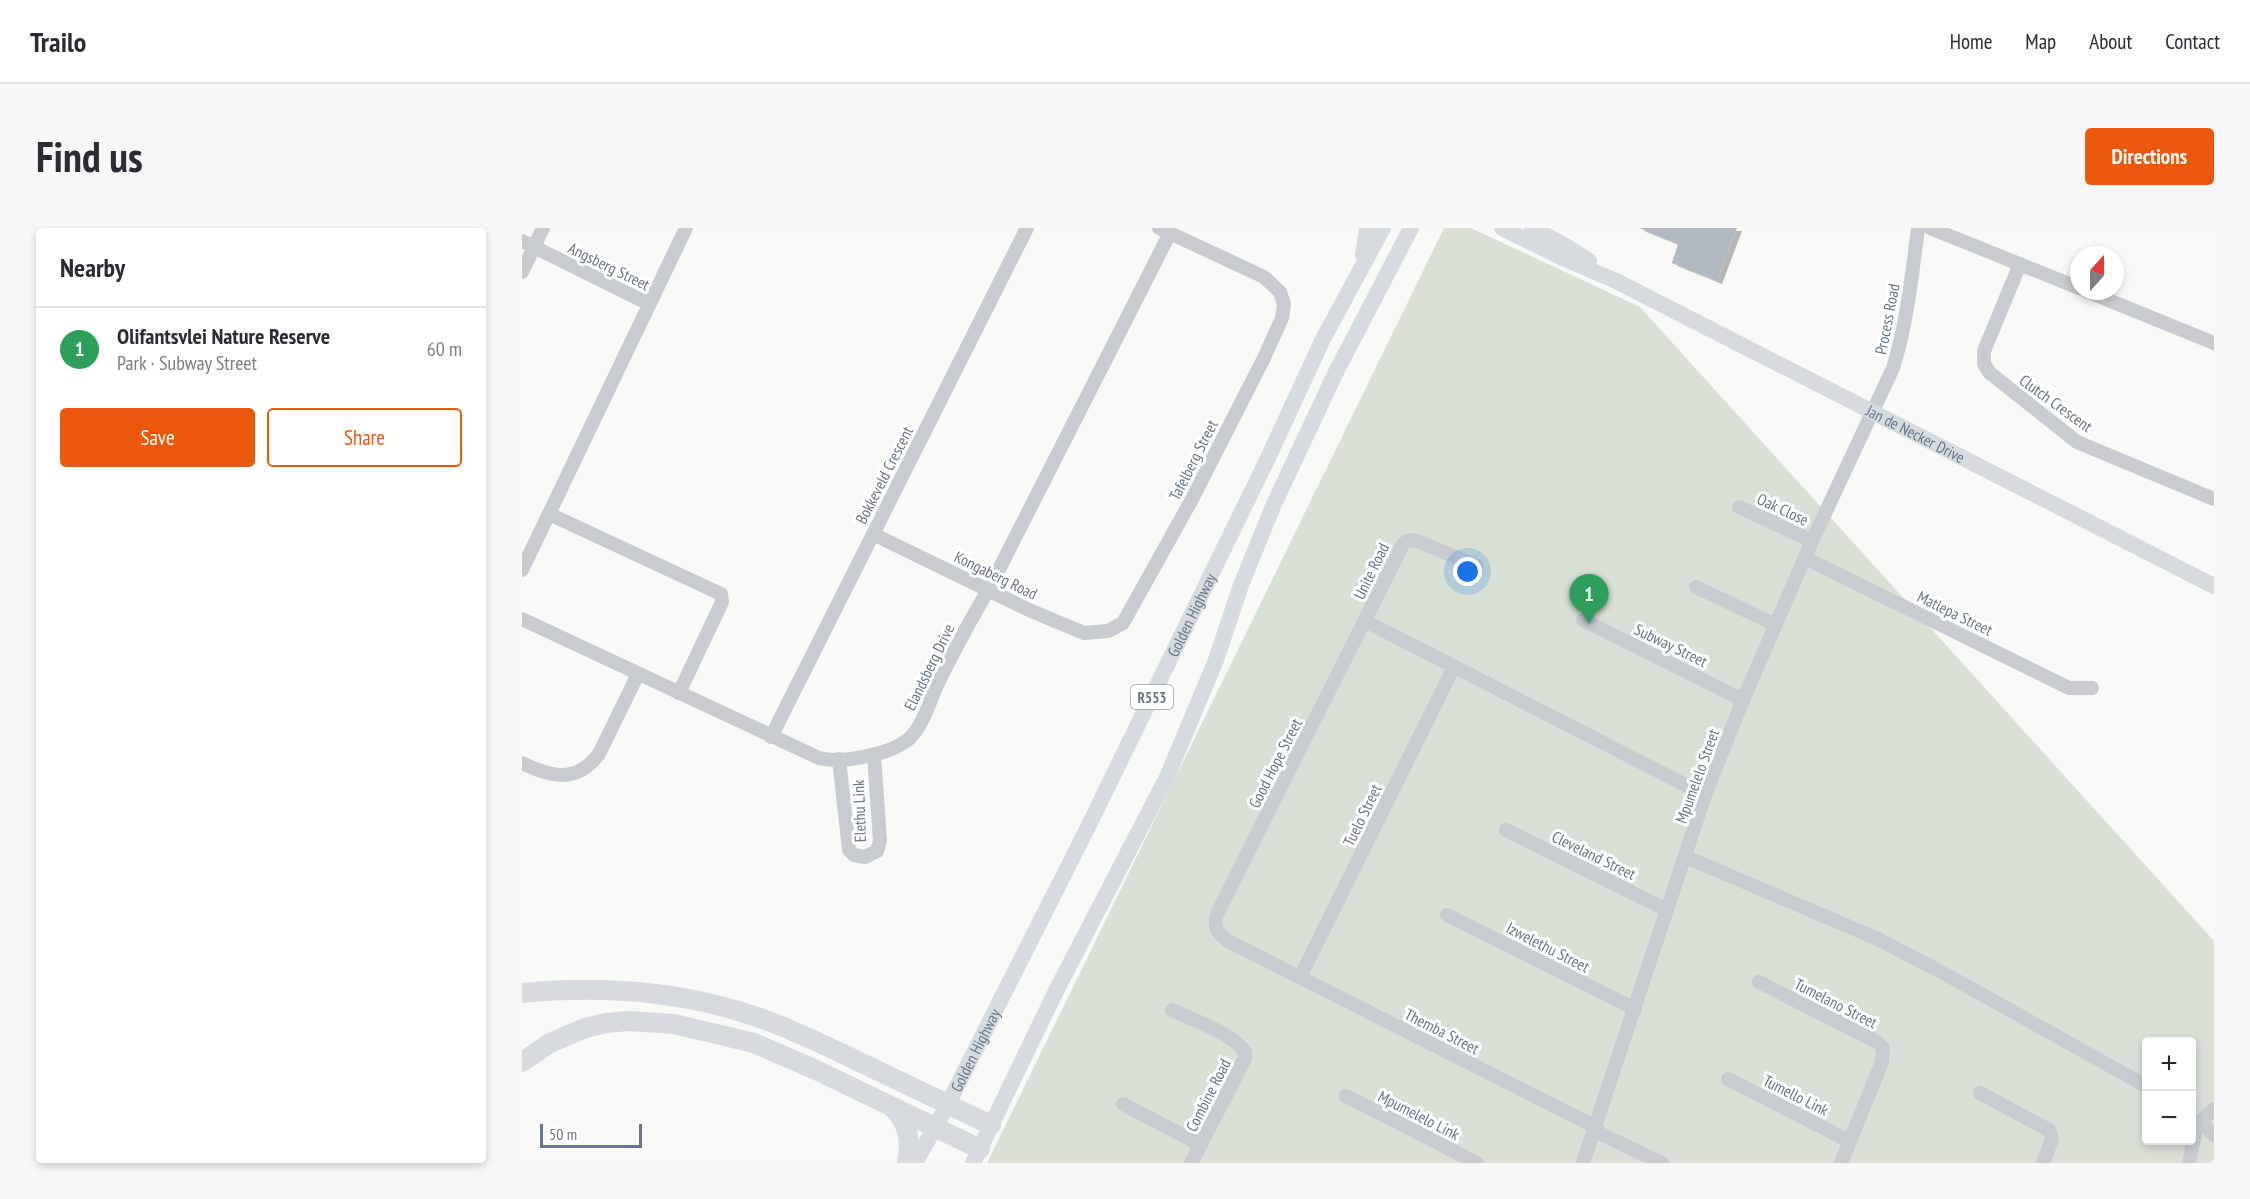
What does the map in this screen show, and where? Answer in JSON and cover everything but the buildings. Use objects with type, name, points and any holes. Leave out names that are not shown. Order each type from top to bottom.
[{"type":"highway","points":[[522,993],[598,988],[661,995],[712,1004],[759,1017],[991,1125]]},
{"type":"highway","points":[[522,1062],[550,1043],[585,1028],[606,1023],[628,1022],[674,1024],[754,1043],[816,1070],[935,1128],[977,1156]]},
{"type":"highway","points":[[892,1106],[908,1130],[907,1163]]},
{"type":"main road","points":[[1360,268],[1367,228]]},
{"type":"main road","name":"Golden Highway","points":[[915,1163],[948,1104],[1143,716],[1322,341],[1383,228]]},
{"type":"main road","name":"Golden Highway","points":[[977,1156],[1056,992],[1167,777],[1216,660],[1241,585],[1274,504],[1335,375],[1412,228]]},
{"type":"main road","name":"Jan de Necker Drive","points":[[1502,228],[1616,281],[2214,586]]},
{"type":"main road","name":"Jan de Necker Drive","points":[[1532,228],[1564,245],[1616,281]]},
{"type":"street","points":[[522,272],[528,244],[543,228]]},
{"type":"street","points":[[522,570],[686,228]]},
{"type":"street","name":"Bokkeveld Crescent","points":[[771,737],[1027,228]]},
{"type":"street","name":"Process Road","points":[[1874,412],[1900,346],[1918,228]]},
{"type":"street","points":[[1930,228],[2070,284]]},
{"type":"street","name":"Tafelberg Street","points":[[1108,631],[1126,620],[1191,501],[1264,358],[1282,318],[1284,304],[1280,292],[1264,278],[1164,231]]},
{"type":"street","name":"Elandsberg Drive","points":[[522,619],[819,758],[839,759],[874,755],[896,747],[914,733],[969,621],[989,589],[1164,231]]},
{"type":"street","name":"Angsberg Street","points":[[528,244],[650,304]]},
{"type":"street","name":"Clutch Crescent","points":[[2019,264],[1984,351],[1984,364],[1990,373],[2077,442],[2214,499]]},
{"type":"street","points":[[2108,300],[2214,343]]},
{"type":"street","name":"Mpumelelo Street","points":[[1583,1163],[1706,795],[1743,699],[1812,541],[1874,412]]},
{"type":"street","name":"Oak Close","points":[[1739,507],[1812,541]]},
{"type":"street","points":[[549,514],[721,594],[722,602],[679,693]]},
{"type":"street","name":"Kongaberg Road","points":[[873,534],[1029,610],[1084,633],[1108,631]]},
{"type":"street","name":"Unite Road","points":[[1365,621],[1401,546],[1407,541],[1415,540],[1477,566]]},
{"type":"street","name":"Matlepa Street","points":[[1805,558],[2069,688],[2092,688]]},
{"type":"street","points":[[1696,587],[1776,625]]},
{"type":"street","name":"Subway Street","points":[[1583,620],[1743,699]]},
{"type":"street","points":[[1365,621],[1706,795]]},
{"type":"street","name":"Good Hope Street","points":[[1215,920],[1365,621]]},
{"type":"street","name":"Tuelo Street","points":[[1300,977],[1454,667]]},
{"type":"street","points":[[522,763],[545,774],[566,775],[584,769],[592,763],[599,754],[638,674]]},
{"type":"street","name":"Elethu Link","points":[[839,759],[849,850],[854,855],[866,857],[876,851],[880,841],[874,755]]},
{"type":"street","name":"Cleveland Street","points":[[1506,830],[1667,910]]},
{"type":"street","points":[[1686,857],[1878,939],[1946,974],[2142,1084]]},
{"type":"street","name":"Izwelethu Street","points":[[1447,915],[1635,1009]]},
{"type":"street","name":"Themba Street","points":[[1215,920],[1218,931],[1224,938],[1594,1126],[1601,1134],[1662,1163]]},
{"type":"street","name":"Tumelano Street","points":[[1759,982],[1877,1042],[1882,1047],[1884,1053],[1882,1062],[1841,1163]]},
{"type":"street","name":"Combine Road","points":[[1172,1010],[1231,1039],[1245,1052],[1245,1058],[1191,1163]]},
{"type":"street","name":"Tumello Link","points":[[1728,1079],[1849,1141]]},
{"type":"street","points":[[1980,1093],[2048,1129],[2052,1139],[2043,1163]]},
{"type":"street","name":"Mpumelelo Link","points":[[1346,1096],[1477,1163]]},
{"type":"street","points":[[1123,1104],[1201,1144]]},
{"type":"street","points":[[2196,1121],[2214,1109]]},
{"type":"street","points":[[2196,1123],[2206,1127],[2214,1135]]},
{"type":"street","points":[[2189,1163],[2191,1145]]},
{"type":"shaded area","points":[[1444,228],[1471,228],[1640,307],[2214,941],[2214,1163],[987,1163]]},
{"type":"place","name":"Olifantsvlei Nature Reserve","points":[[1589,624]]}]
